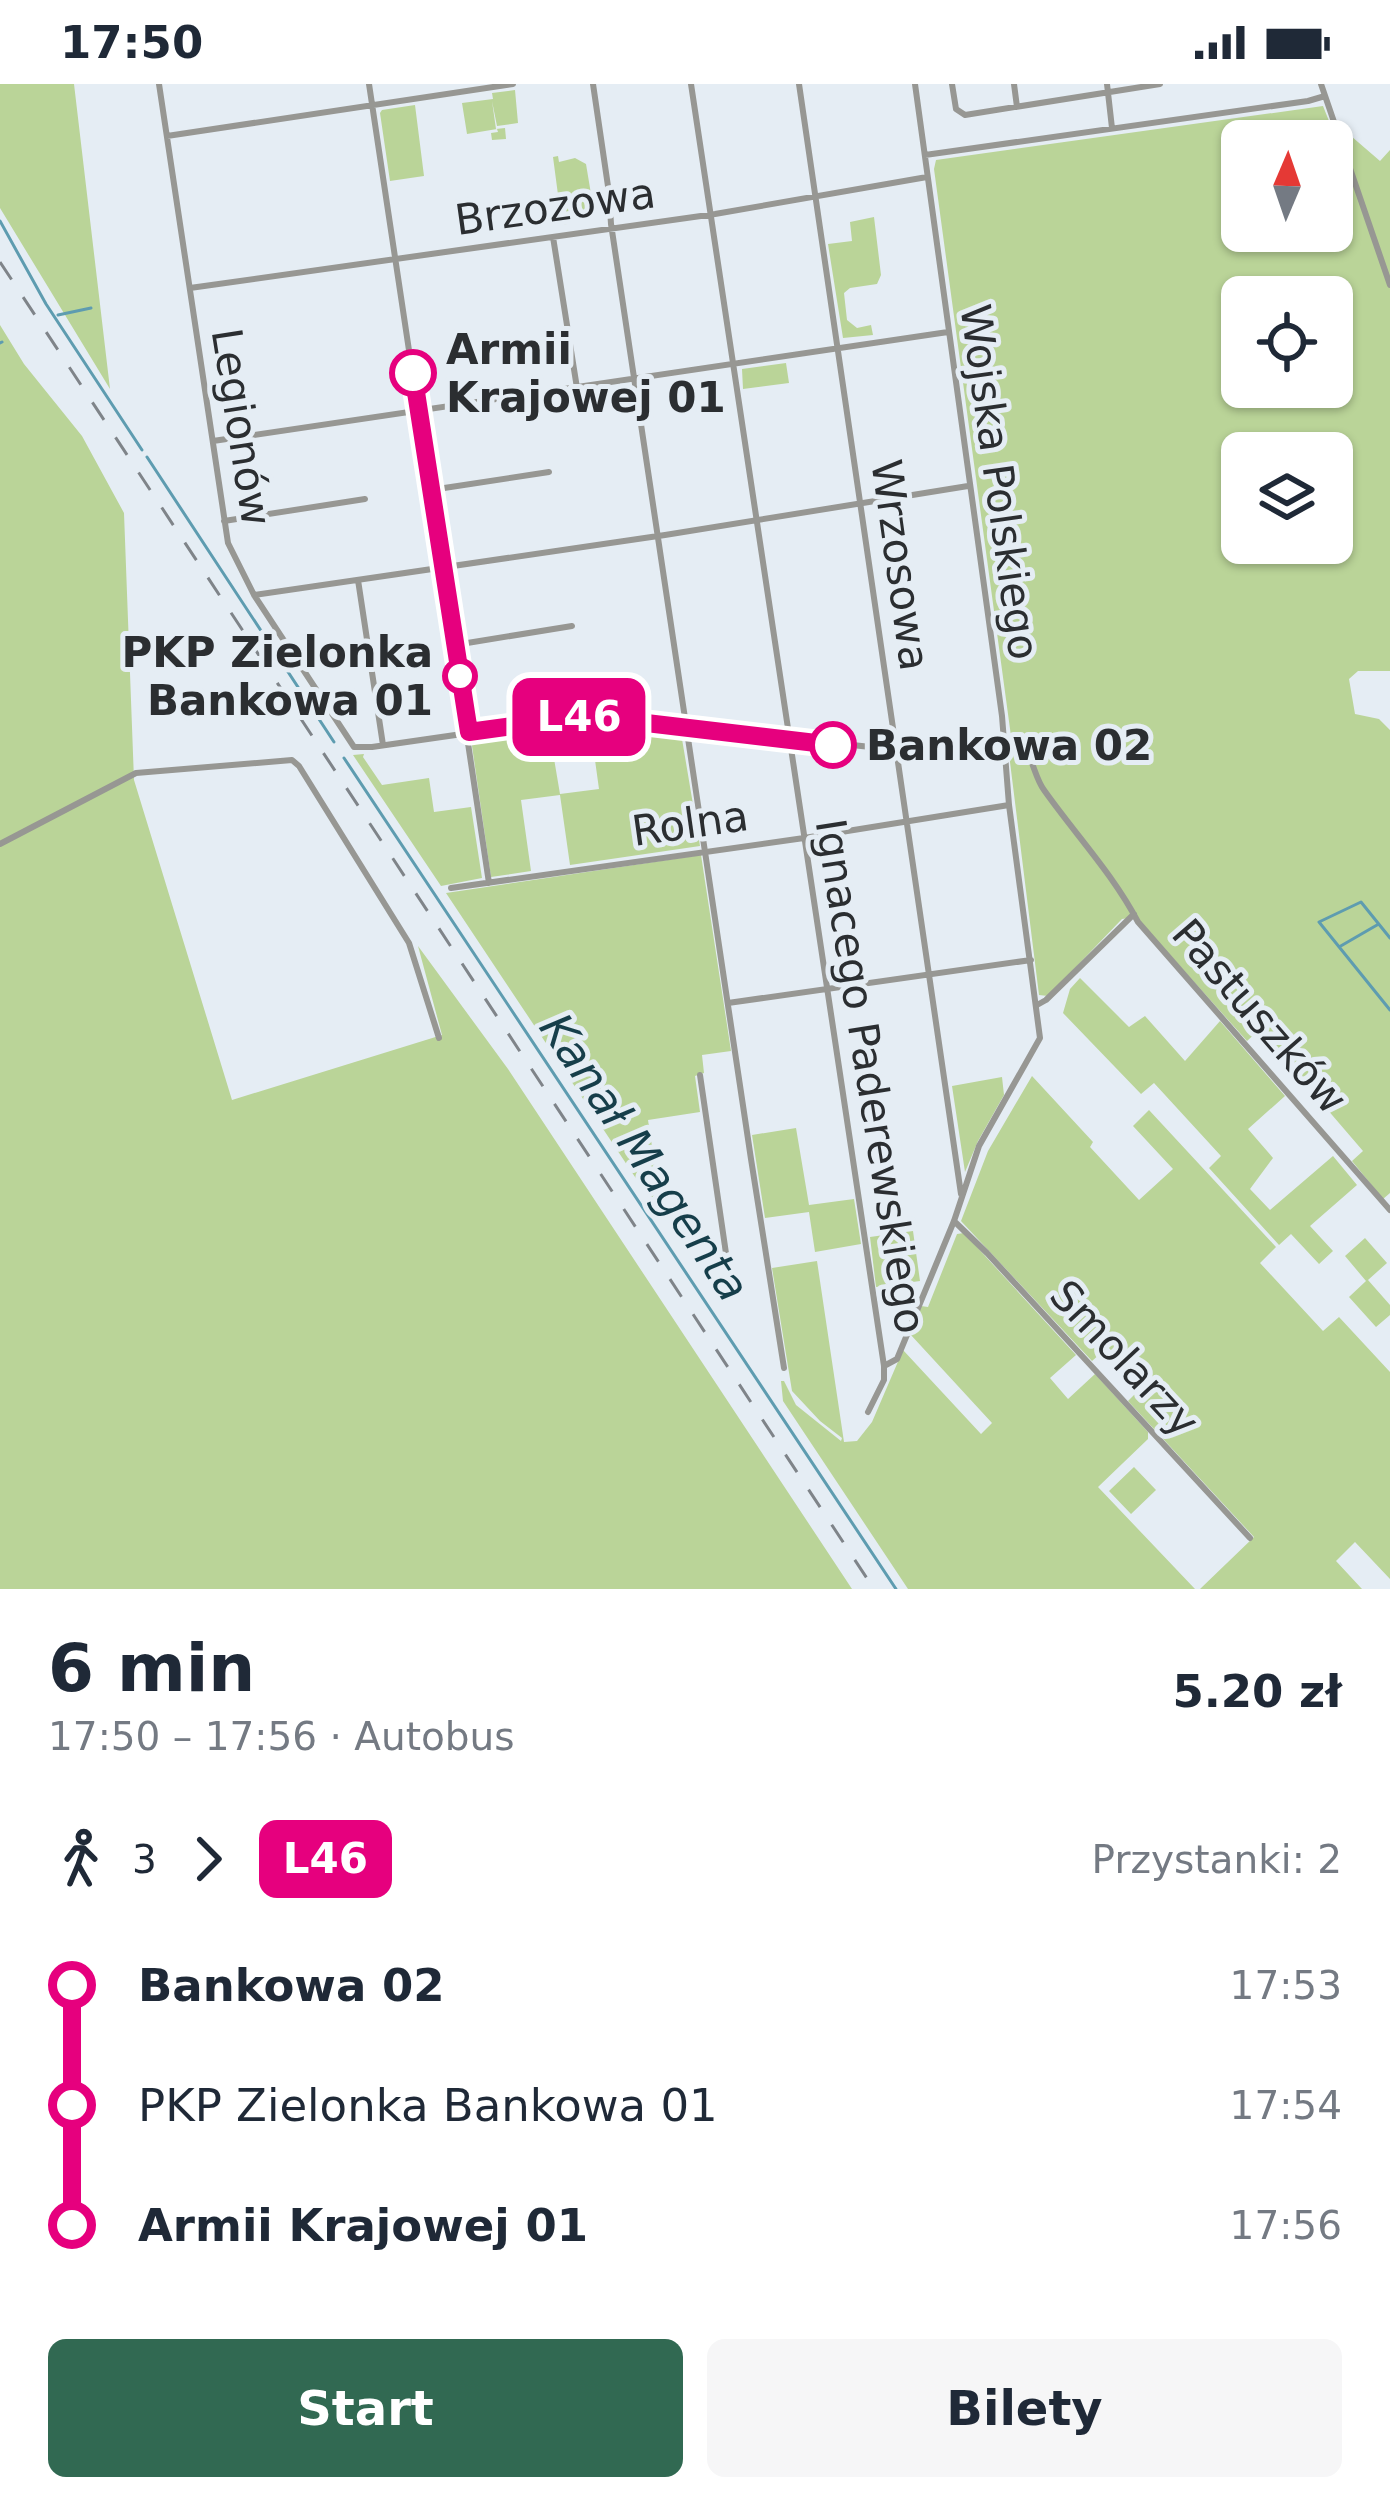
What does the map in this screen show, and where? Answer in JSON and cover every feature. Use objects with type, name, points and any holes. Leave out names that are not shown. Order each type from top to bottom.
[{"type":"street","name":"Legionów","points":[[159,84],[228,543],[254,595],[354,746],[383,746]]},
{"type":"street","points":[[369,84],[490,883]]},
{"type":"street","points":[[167,136],[513,84]]},
{"type":"street","points":[[593,84],[784,1368]]},
{"type":"street","name":"Ignacego Paderewskiego","points":[[691,84],[884,1366]]},
{"type":"street","name":"Wrzosowa","points":[[799,84],[962,1197]]},
{"type":"street","name":"Wojska Polskiego","points":[[915,84],[1040,1032],[1035,1050],[979,1146],[962,1197]]},
{"type":"street","points":[[952,84],[956,109],[962,114],[1107,87],[1160,84]]},
{"type":"street","points":[[1014,84],[1017,107]]},
{"type":"street","points":[[1321,84],[1390,285]]},
{"type":"street","points":[[1107,87],[1112,129]]},
{"type":"street","points":[[925,155],[1325,96]]},
{"type":"street","name":"Brzozowa","points":[[190,289],[710,214],[928,177]]},
{"type":"street","points":[[553,236],[577,388]]},
{"type":"street","points":[[213,441],[948,332]]},
{"type":"street","points":[[431,490],[548,472]]},
{"type":"street","points":[[254,595],[970,486]]},
{"type":"street","points":[[224,521],[365,500]]},
{"type":"street","points":[[358,580],[383,746],[587,716],[898,750],[1004,743]]},
{"type":"street","points":[[455,645],[572,626]]},
{"type":"street","name":"Pastuszków","points":[[1004,743],[1025,747],[1040,785],[1170,960],[1390,1210]]},
{"type":"street","points":[[0,844],[136,773],[292,760],[409,943],[439,1037]]},
{"type":"street","name":"Rolna","points":[[451,888],[1009,805]]},
{"type":"street","points":[[1037,1005],[1134,914]]},
{"type":"street","points":[[728,1003],[1031,960]]},
{"type":"street","points":[[700,1075],[729,1274]]},
{"type":"street","points":[[868,1412],[884,1380],[884,1366],[897,1359],[962,1197]]},
{"type":"street","name":"Smolarzy","points":[[954,1221],[1250,1538]]},
{"type":"green space","points":[[0,84],[74,84],[110,389],[0,208]]},
{"type":"green space","points":[[515,90],[518,123],[497,126],[492,101],[496,129],[505,128],[506,139],[492,140],[491,133],[497,129],[467,134],[462,103]]},
{"type":"green space","points":[[415,105],[424,176],[390,181],[380,113]]},
{"type":"green space","points":[[1323,106],[1329,120],[1223,120]]},
{"type":"green space","points":[[1221,120],[1221,252],[1353,252],[1353,138],[1380,161],[1390,150],[1390,671],[1358,671],[1349,679],[1355,714],[1379,719],[1390,730],[1390,1193],[1383,1199],[1352,1161],[1363,1151],[1259,1030],[1247,1041],[1136,917],[1122,919],[1048,996],[1039,995],[1009,754],[1015,749],[1033,752],[1030,739],[1011,736],[936,160]]},
{"type":"green space","points":[[558,156],[559,162],[575,158],[586,164],[593,206],[587,217],[567,219],[562,225],[553,157]]},
{"type":"green space","points":[[874,217],[881,275],[877,284],[844,293],[847,320],[857,328],[871,325],[873,335],[843,338],[828,244],[852,241],[850,222]]},
{"type":"green space","points":[[0,325],[24,364],[82,436],[124,513],[134,780],[232,1100],[442,1035],[418,946],[508,1069],[852,1589],[0,1589]]},
{"type":"green space","points":[[786,363],[789,383],[743,389],[742,369]]},
{"type":"green space","points":[[590,724],[677,734],[682,739],[700,846],[570,865],[560,795],[521,800],[531,871],[491,877],[471,739],[549,729],[560,794],[599,789]]},
{"type":"green space","points":[[364,754],[382,785],[429,778],[434,812],[471,807],[482,878],[441,886],[353,755]]},
{"type":"green space","points":[[701,855],[731,1051],[702,1055],[704,1073],[695,1076],[700,1112],[648,1120],[663,1219],[446,893]]},
{"type":"green space","points":[[1080,978],[1129,1027],[1145,1016],[1185,1061],[1220,1021],[1285,1096],[1248,1129],[1273,1158],[1250,1189],[1270,1210],[1333,1156],[1357,1185],[1310,1226],[1333,1251],[1319,1264],[1291,1234],[1279,1245],[1209,1168],[1221,1156],[1154,1083],[1141,1094],[1063,1013],[1070,989]]},
{"type":"green space","points":[[1032,1076],[1139,1200],[1173,1169],[1133,1126],[1149,1110],[1276,1247],[1260,1263],[1323,1331],[1339,1317],[1390,1372],[1390,1579],[1355,1542],[1336,1561],[1362,1589],[1200,1589],[1254,1537],[1128,1401],[1144,1385],[1108,1347],[1092,1361],[961,1221],[988,1151]]},
{"type":"green space","points":[[1002,1077],[1004,1095],[965,1172],[952,1086]]},
{"type":"green space","points":[[796,1128],[809,1205],[854,1199],[861,1244],[815,1252],[809,1212],[765,1218],[752,1135]]},
{"type":"green space","points":[[913,1231],[920,1281],[876,1287],[870,1237]]},
{"type":"green space","points":[[964,1233],[1076,1355],[1050,1378],[1068,1399],[1095,1374],[1148,1432],[1148,1439],[1098,1487],[1195,1589],[908,1589],[783,1401],[781,1381],[796,1405],[841,1441],[792,1391],[772,1268],[817,1261],[844,1442],[857,1441],[872,1422],[903,1350],[981,1434],[992,1423],[910,1334],[921,1306],[928,1307],[957,1234]]},
{"type":"green space","points":[[1365,1238],[1387,1263],[1368,1280],[1390,1305],[1390,1315],[1376,1327],[1349,1297],[1366,1281],[1345,1256]]},
{"type":"green space","points":[[1134,1467],[1156,1490],[1131,1514],[1109,1491]]},
{"type":"waterway","name":"Kanał Magenta","points":[[0,221],[46,304],[142,450]]},
{"type":"waterway","points":[[58,315],[91,308]]},
{"type":"waterway","name":"Kanał Magenta","points":[[147,457],[334,742]]},
{"type":"waterway","name":"Kanał Magenta","points":[[344,758],[896,1589]]},
{"type":"waterway","points":[[1390,938],[1361,902],[1319,922],[1390,1010]]},
{"type":"waterway","points":[[1339,947],[1377,925]]},
{"type":"railway","points":[[0,262],[874,1589]]},
{"type":"bus line","name":"L46","points":[[413,373],[469,732],[587,716],[833,745]]},
{"type":"place","name":"Armii Krajowej 01","points":[[413,373]]},
{"type":"place","name":"PKP Zielonka Bankowa 01","points":[[460,676]]},
{"type":"place","name":"Bankowa 02","points":[[833,745]]}]
